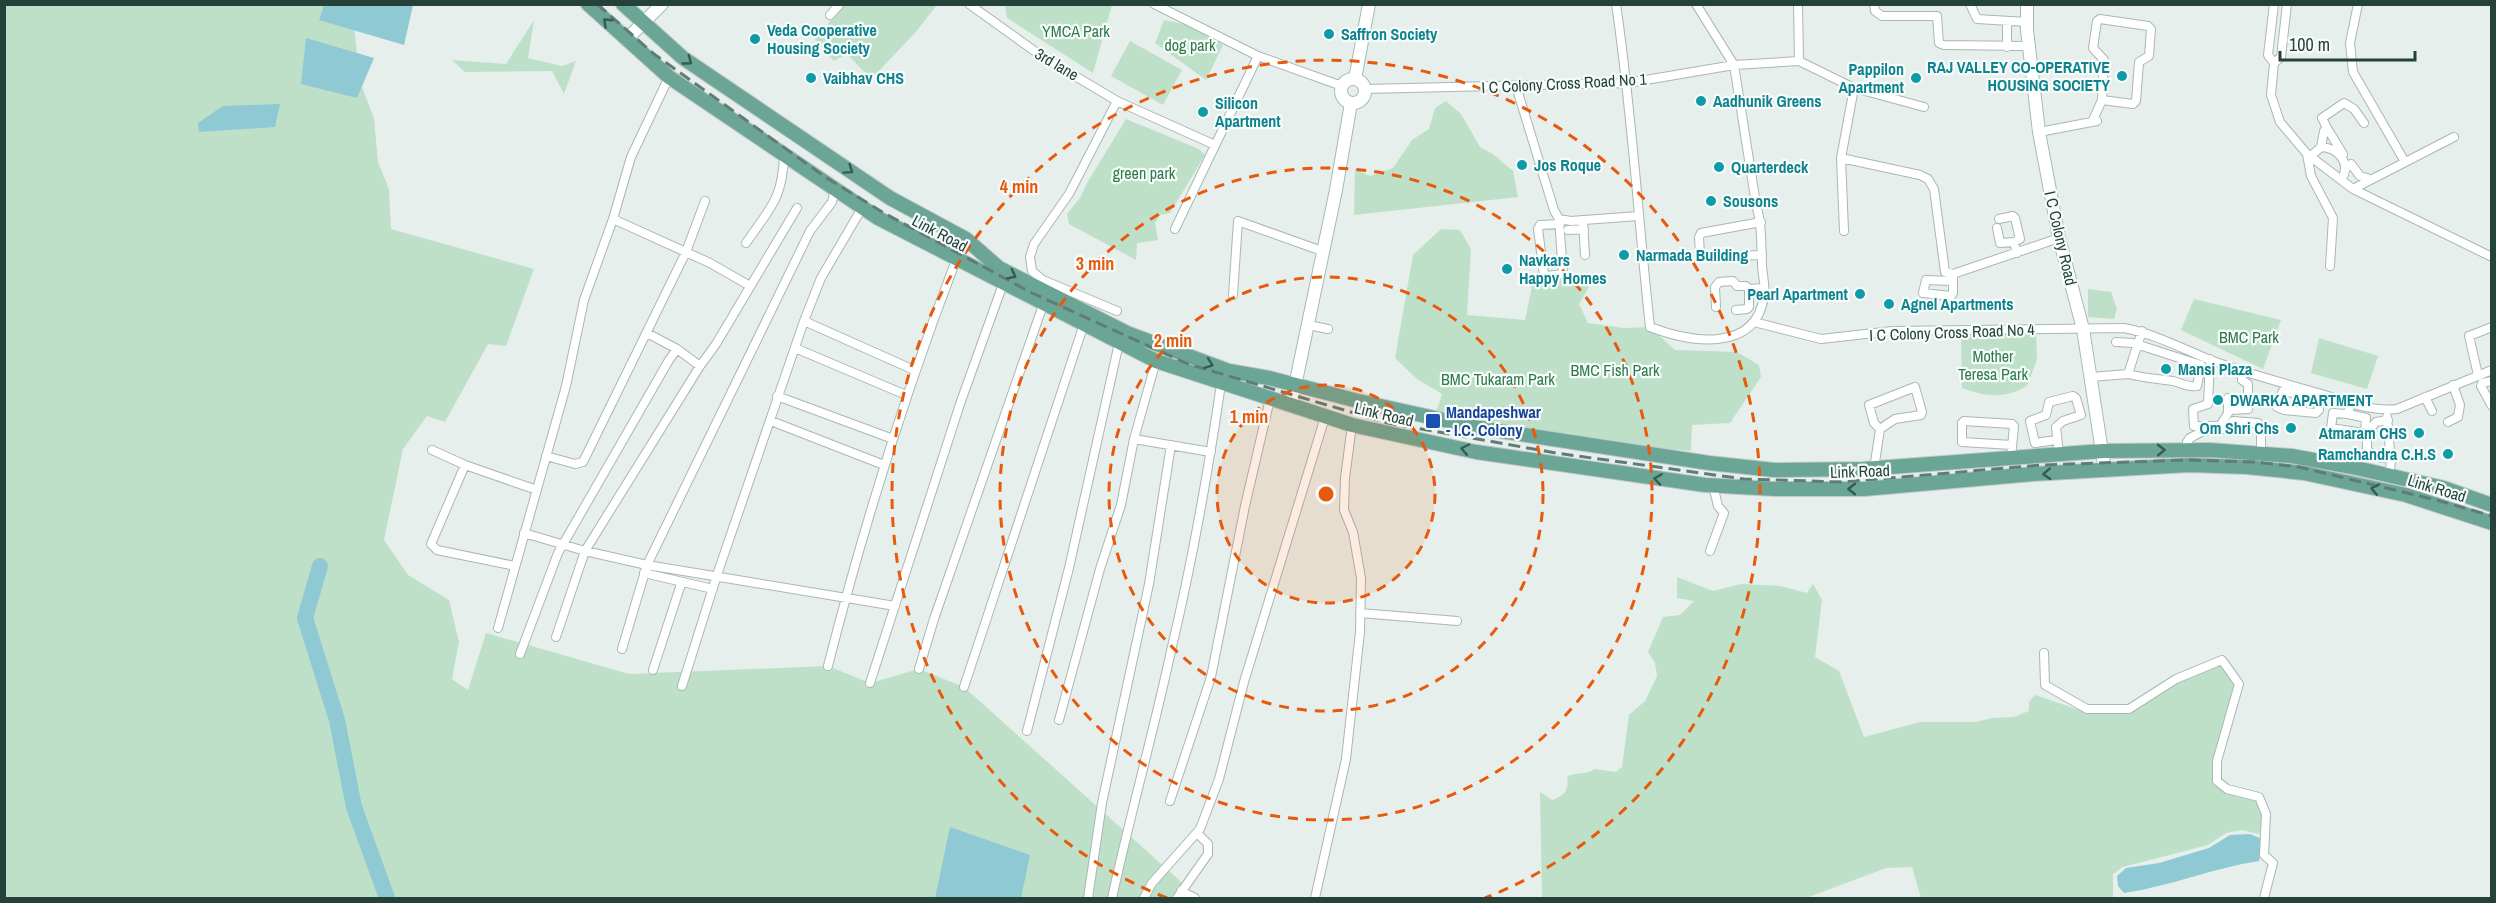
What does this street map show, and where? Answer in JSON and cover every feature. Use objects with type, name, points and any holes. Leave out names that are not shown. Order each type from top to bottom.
[{"type":"main road","name":"Link Road","points":[[588,4],[669,77],[862,208],[956,260],[1156,361],[1325,417],[1476,452],[1713,485],[1775,489],[1864,489],[2034,474],[2189,465],[2229,465],[2304,473],[2425,500],[2492,523]]},
{"type":"main road","name":"Link Road","points":[[623,4],[683,58],[890,198],[966,239],[999,268],[1126,333],[1229,371],[1480,428],[1709,463],[1774,470],[1874,469],[2058,447],[2103,451],[2187,450],[2261,453],[2292,456],[2444,488],[2492,505]]},
{"type":"street","points":[[626,40],[662,4]]},
{"type":"street","points":[[830,15],[840,4]]},
{"type":"street","name":"3rd lane","points":[[969,4],[1040,55],[1117,101],[1215,145]]},
{"type":"street","points":[[1154,4],[1258,57],[1342,86]]},
{"type":"street","points":[[1355,79],[1369,4]]},
{"type":"street","points":[[1617,4],[1628,83],[1638,216],[1650,327],[1670,335],[1700,339],[1725,339],[1744,332],[1754,322],[1764,296],[1761,222],[1756,204],[1734,65],[1696,4]]},
{"type":"street","points":[[1798,4],[1799,61],[1854,88],[1924,107]]},
{"type":"street","points":[[1874,4],[1875,11],[1882,16],[1937,16],[1937,37],[1939,43],[1944,45],[2029,46]]},
{"type":"street","points":[[1970,4],[1977,19],[2027,22]]},
{"type":"street","name":"I C Colony Road","points":[[2027,4],[2029,46],[2039,132],[2059,238],[2083,328],[2105,471]]},
{"type":"street","points":[[2274,4],[2268,55],[2274,63],[2271,95],[2280,122],[2309,155],[2354,189],[2492,258]]},
{"type":"street","points":[[2274,63],[2281,57],[2287,4]]},
{"type":"street","points":[[2358,4],[2350,43],[2353,72],[2405,162]]},
{"type":"street","points":[[2039,132],[2095,121],[2102,100],[2104,60],[2093,48],[2097,21],[2100,19],[2148,26],[2151,29],[2149,57],[2139,62],[2136,101],[2133,104],[2102,100]]},
{"type":"street","points":[[2007,21],[2007,47]]},
{"type":"street","points":[[1175,229],[1258,57]]},
{"type":"street","name":"I C Colony Cross Road No 1","points":[[1365,89],[1628,83],[1734,65],[1799,61]]},
{"type":"street","points":[[498,628],[566,386],[584,300],[614,219],[632,157],[669,77]]},
{"type":"street","points":[[1355,79],[1361,82],[1365,89],[1360,100],[1352,103],[1342,98],[1342,86],[1347,80],[1355,79]]},
{"type":"street","points":[[1516,86],[1559,221],[1563,274],[1548,277],[1544,275],[1538,229],[1540,225],[1559,221],[1584,225]]},
{"type":"street","points":[[1845,231],[1841,158],[1854,88]]},
{"type":"street","points":[[1117,101],[1068,194],[1034,244],[1030,257],[1032,271],[1043,280],[1117,311]]},
{"type":"street","points":[[1291,405],[1352,103]]},
{"type":"street","points":[[2346,158],[2322,118],[2344,103],[2354,109],[2364,123]]},
{"type":"street","points":[[2309,155],[2321,147],[2324,131],[2327,128]]},
{"type":"street","points":[[2354,189],[2454,137]]},
{"type":"street","points":[[2321,147],[2334,150],[2341,155],[2346,168]]},
{"type":"street","points":[[746,243],[779,195],[784,174],[784,154]]},
{"type":"street","points":[[2309,155],[2311,176],[2333,218],[2330,267]]},
{"type":"street","points":[[1841,158],[1920,175],[1928,179],[1934,189],[1945,272],[1953,278],[2059,238]]},
{"type":"street","points":[[2341,180],[2346,168],[2351,164],[2360,176],[2367,177]]},
{"type":"street","points":[[622,649],[646,569],[810,231],[830,206],[835,189]]},
{"type":"street","points":[[546,456],[575,464],[583,462],[686,252],[705,201]]},
{"type":"street","points":[[556,637],[585,551],[716,344],[797,208]]},
{"type":"street","points":[[682,686],[717,575],[804,321],[821,278],[862,208]]},
{"type":"street","points":[[1568,230],[1638,216]]},
{"type":"street","points":[[1997,228],[2000,243],[2020,239],[2016,218],[2013,216],[1999,219]]},
{"type":"street","points":[[614,219],[686,252],[750,286]]},
{"type":"street","points":[[1233,295],[1238,221],[1322,251]]},
{"type":"street","points":[[1761,222],[1701,232],[1699,237],[1700,255],[1703,257],[1762,255]]},
{"type":"street","points":[[1584,225],[1585,255]]},
{"type":"street","points":[[2014,242],[2017,253]]},
{"type":"street","points":[[828,666],[846,596],[906,395],[956,260]]},
{"type":"street","points":[[1716,307],[1715,287],[1719,282],[1733,281],[1737,286],[1746,286],[1749,289],[1764,288]]},
{"type":"street","points":[[870,683],[960,404],[1003,284]]},
{"type":"street","points":[[1736,310],[1749,307],[1749,289]]},
{"type":"street","points":[[919,669],[1043,305]]},
{"type":"street","points":[[804,321],[914,370]]},
{"type":"street","name":"I C Colony Cross Road No 4","points":[[1754,322],[1821,339],[1893,331],[2108,327],[2142,331],[2210,359],[2299,391],[2351,403],[2387,415]]},
{"type":"street","points":[[964,687],[1084,324]]},
{"type":"street","points":[[1307,327],[1327,332]]},
{"type":"street","points":[[2478,375],[2469,336],[2492,327]]},
{"type":"street","points":[[2128,374],[2142,331]]},
{"type":"street","points":[[647,333],[678,349],[700,366]]},
{"type":"street","points":[[2091,377],[2128,374],[2150,380],[2197,386],[2201,365],[2138,345],[2116,342]]},
{"type":"street","points":[[1027,731],[1070,568],[1119,343]]},
{"type":"street","points":[[795,348],[906,395]]},
{"type":"street","points":[[520,654],[563,544],[637,412],[678,349]]},
{"type":"street","points":[[2210,359],[2208,404],[2193,409],[2193,424],[2220,426],[2228,412],[2228,398]]},
{"type":"street","points":[[1059,720],[1100,569],[1121,506],[1134,439],[1156,361]]},
{"type":"street","points":[[2228,412],[2248,409],[2248,384],[2242,380],[2241,370]]},
{"type":"street","points":[[2390,459],[2373,456],[2367,449],[2367,433],[2376,422],[2425,396],[2492,370]]},
{"type":"street","points":[[2492,381],[2482,383],[2481,386],[2492,406]]},
{"type":"street","points":[[1112,898],[1131,809],[1172,652],[1211,452],[1221,384]]},
{"type":"street","points":[[2448,422],[2458,417],[2460,413],[2453,385]]},
{"type":"street","points":[[1874,469],[1880,429],[1895,419],[1921,415],[1915,387],[1869,405],[1874,423],[1880,429]]},
{"type":"street","points":[[2283,391],[2299,391],[2318,400],[2319,411],[2316,413],[2297,412],[2276,406],[2283,391]]},
{"type":"street","points":[[777,396],[893,438]]},
{"type":"street","points":[[2073,396],[2076,398],[2081,415],[2063,421],[2056,427],[2058,447],[2036,443],[2030,421],[2046,415],[2049,402],[2073,396]]},
{"type":"street","points":[[2425,396],[2432,411]]},
{"type":"street","points":[[1170,801],[1211,676],[1245,506],[1270,399]]},
{"type":"street","points":[[2348,414],[2351,403]]},
{"type":"street","points":[[2387,415],[2389,476]]},
{"type":"street","points":[[1144,898],[1152,883],[1200,829],[1219,778],[1244,682],[1325,417]]},
{"type":"street","points":[[771,421],[884,465]]},
{"type":"street","points":[[1964,421],[2012,424],[2014,426],[2012,451],[1962,442],[1962,423],[1964,421]]},
{"type":"street","points":[[2187,450],[2187,442],[2197,433],[2228,429],[2233,421],[2258,423],[2261,426],[2261,453]]},
{"type":"street","points":[[1315,898],[1346,759],[1360,613],[1361,578],[1353,532],[1344,510],[1345,478],[1352,424]]},
{"type":"street","points":[[1134,439],[1211,452]]},
{"type":"street","points":[[1088,898],[1102,803],[1149,584],[1171,445]]},
{"type":"street","points":[[432,450],[465,465],[537,490]]},
{"type":"street","points":[[465,465],[431,544],[437,550],[515,566]]},
{"type":"street","points":[[1710,550],[1724,513],[1718,506],[1713,485]]},
{"type":"street","points":[[524,533],[646,569],[681,584],[713,589]]},
{"type":"street","points":[[646,569],[717,575],[895,606]]},
{"type":"street","points":[[653,670],[681,584]]},
{"type":"street","points":[[1360,613],[1457,621]]},
{"type":"street","points":[[2044,653],[2045,685],[2087,709],[2129,710],[2176,679],[2222,660],[2239,684],[2217,761],[2217,781],[2227,789],[2259,797],[2265,814],[2264,855],[2273,863],[2264,898]]},
{"type":"street","points":[[1195,898],[1179,895],[1208,854],[1208,844],[1197,833]]},
{"type":"green space","points":[[5,4],[352,5],[360,82],[374,118],[378,162],[389,189],[391,229],[534,269],[506,346],[488,344],[445,422],[427,416],[403,449],[384,540],[408,575],[449,600],[459,642],[452,679],[468,690],[486,633],[629,674],[828,666],[870,683],[919,669],[964,687],[1199,898],[5,898]]},
{"type":"green space","points":[[843,5],[937,5],[915,33],[871,79],[847,54],[834,61],[815,40]]},
{"type":"green space","name":"YMCA Park","points":[[1005,5],[1112,5],[1093,73],[1007,18]]},
{"type":"green space","points":[[534,20],[528,58],[562,66],[576,61],[564,94],[552,71],[465,72],[452,60],[506,64]]},
{"type":"green space","name":"dog park","points":[[1164,20],[1198,27],[1223,45],[1206,80],[1155,43]]},
{"type":"green space","points":[[1130,41],[1182,70],[1163,105],[1111,76]]},
{"type":"green space","points":[[1446,101],[1461,114],[1480,147],[1493,154],[1513,171],[1518,197],[1354,215],[1355,169],[1370,176],[1393,168],[1412,140],[1429,129],[1435,108]]},
{"type":"green space","name":"green park","points":[[1126,119],[1199,149],[1205,155],[1170,213],[1160,215],[1155,223],[1158,240],[1137,243],[1136,260],[1069,224],[1067,214],[1080,198]]},
{"type":"green space","points":[[1441,229],[1460,230],[1471,249],[1467,315],[1525,320],[1532,286],[1548,278],[1592,282],[1579,304],[1588,323],[1624,328],[1650,327],[1675,350],[1737,352],[1759,365],[1761,377],[1730,423],[1692,425],[1691,451],[1590,442],[1436,413],[1442,394],[1417,379],[1395,358],[1413,255]]},
{"type":"green space","points":[[2088,289],[2111,292],[2117,309],[2114,319],[2088,317]]},
{"type":"green space","name":"BMC Park","points":[[2194,299],[2281,320],[2263,369],[2181,330]]},
{"type":"green space","name":"Mother Teresa Park","points":[[2036,332],[2037,359],[2027,386],[2003,395],[1987,395],[1962,388],[1961,335]]},
{"type":"green space","points":[[2319,338],[2378,356],[2367,389],[2311,373]]},
{"type":"green space","points":[[1677,577],[1713,591],[1741,584],[1780,586],[1807,593],[1813,584],[1822,600],[1815,657],[1839,671],[1864,737],[1920,722],[1976,722],[1992,718],[2014,717],[2029,711],[2029,702],[2035,695],[2088,713],[2131,711],[2179,680],[2221,663],[2236,685],[2214,782],[2257,798],[2263,817],[2262,831],[2259,834],[2242,830],[2226,833],[2208,845],[2123,867],[2113,874],[2113,898],[1921,898],[1912,867],[1886,868],[1806,898],[1542,898],[1540,792],[1552,800],[1565,792],[1567,777],[1570,775],[1595,769],[1616,772],[1622,767],[1629,715],[1645,701],[1657,676],[1655,663],[1648,652],[1663,617],[1680,615],[1694,601],[1677,598]]},
{"type":"water","points":[[324,5],[413,5],[404,45],[319,20]]},
{"type":"water","points":[[306,38],[374,58],[357,98],[301,84]]},
{"type":"water","points":[[280,104],[275,127],[199,132],[198,123],[223,106]]},
{"type":"water","points":[[950,827],[1030,855],[1021,898],[935,898]]},
{"type":"water","points":[[2250,834],[2262,839],[2259,861],[2124,893],[2118,886],[2117,876],[2126,868],[2159,863],[2209,848],[2230,835]]},
{"type":"waterway","points":[[320,566],[305,618],[337,720],[354,807],[387,898]]},
{"type":"railway","points":[[597,4],[654,54],[825,177],[884,213],[1032,293],[1188,364],[1388,423],[1556,453],[1744,479],[1843,482],[2042,465],[2187,460],[2254,462],[2299,467],[2492,516]]},
{"type":"place","name":"Saffron Society","points":[[1329,34]]},
{"type":"place","name":"Veda Cooperative Housing Society","points":[[755,39]]},
{"type":"place","name":"RAJ VALLEY CO-OPERATIVE HOUSING SOCIETY","points":[[2122,76]]},
{"type":"place","name":"Vaibhav CHS","points":[[811,78]]},
{"type":"place","name":"Pappilon Apartment","points":[[1916,78]]},
{"type":"place","name":"Aadhunik Greens","points":[[1701,101]]},
{"type":"place","name":"Silicon Apartment","points":[[1203,112]]},
{"type":"place","name":"Jos Roque","points":[[1522,165]]},
{"type":"place","name":"Quarterdeck","points":[[1719,167]]},
{"type":"place","name":"Sousons","points":[[1711,201]]},
{"type":"place","name":"Narmada Building","points":[[1624,255]]},
{"type":"place","name":"Navkars Happy Homes","points":[[1507,269]]},
{"type":"place","name":"Pearl Apartment","points":[[1860,294]]},
{"type":"place","name":"Agnel Apartments","points":[[1889,304]]},
{"type":"place","name":"Mansi Plaza","points":[[2166,369]]},
{"type":"place","name":"DWARKA APARTMENT","points":[[2218,400]]},
{"type":"place","name":"Mandapeshwar - I.C. Colony","points":[[1433,421]]},
{"type":"place","name":"Om Shri Chs","points":[[2291,428]]},
{"type":"place","name":"Atmaram CHS","points":[[2419,433]]},
{"type":"place","name":"Ramchandra C.H.S","points":[[2448,454]]},
{"type":"park label","name":"BMC Fish Park","points":[[1615,370]]},
{"type":"park label","name":"BMC Tukaram Park","points":[[1498,379]]}]
